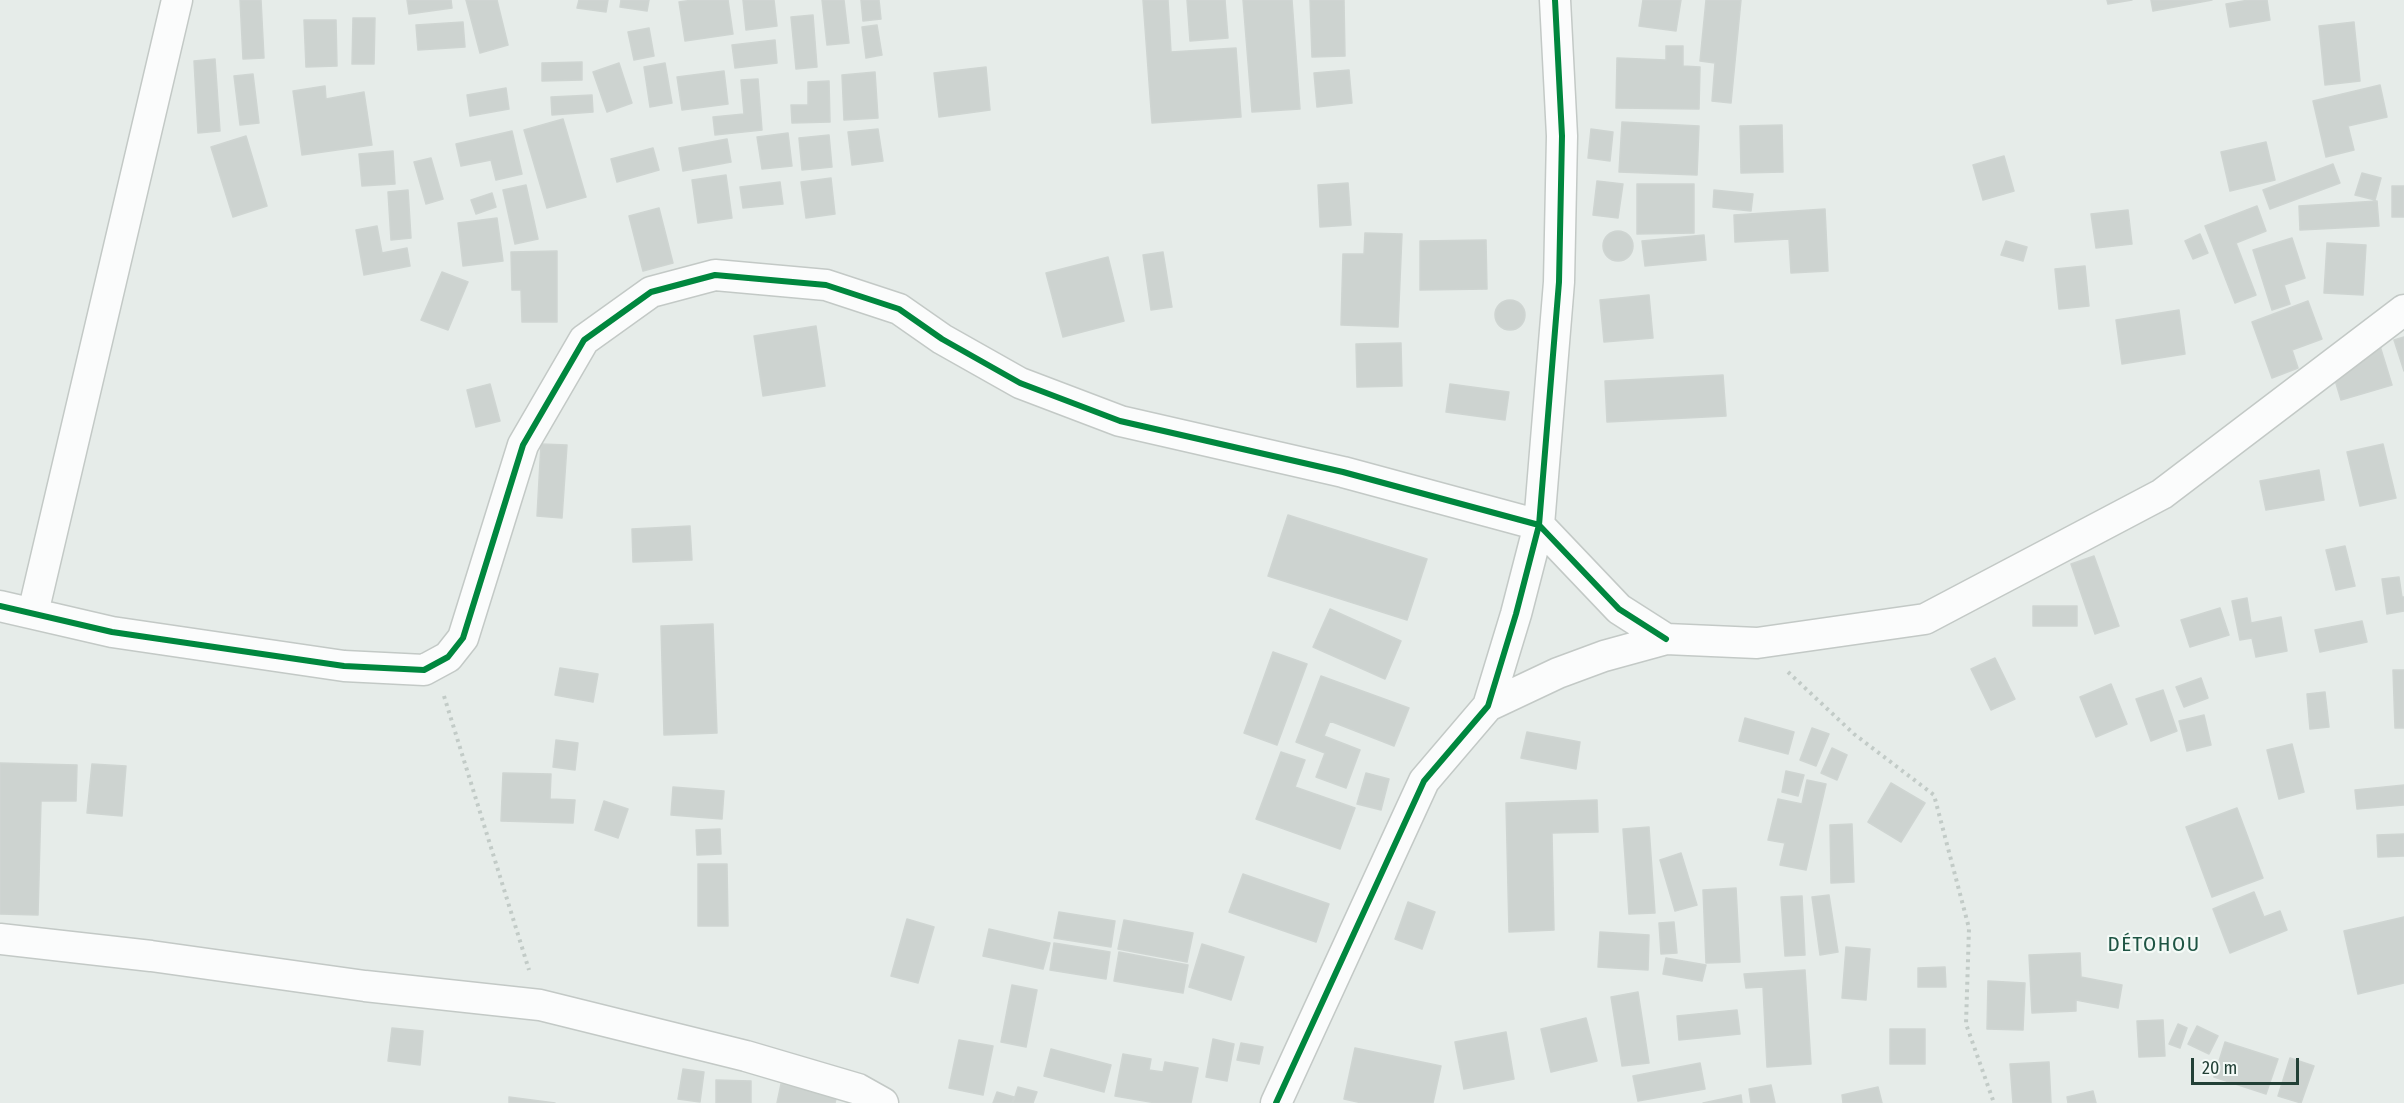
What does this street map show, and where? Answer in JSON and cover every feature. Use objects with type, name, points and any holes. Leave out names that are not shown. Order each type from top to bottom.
[{"type":"street","points":[[33,613],[177,0]]},
{"type":"street","points":[[1276,1103],[1424,781],[1488,706],[1516,614],[1539,525],[1559,282],[1562,136],[1556,0]]},
{"type":"street","points":[[0,606],[112,632],[344,666],[424,670],[448,657],[463,638],[523,445],[584,340],[651,292],[715,275],[826,285],[899,309],[942,339],[1020,382],[1120,421],[1343,472],[1539,525],[1619,609],[1666,639]]},
{"type":"street","points":[[1488,706],[1558,673],[1604,656],[1666,639],[1757,643],[1925,619],[2162,494],[2404,310]]},
{"type":"street","points":[[0,939],[151,956],[365,986],[540,1005],[757,1059],[858,1089],[883,1103]]},
{"type":"path","points":[[1757,643],[1854,734],[1934,795],[1969,928],[1966,1024],[1994,1103]]},
{"type":"path","points":[[434,665],[540,1005]]},
{"type":"building","points":[[240,0],[261,0],[264,58],[243,59]]},
{"type":"building","points":[[407,0],[451,0],[452,8],[409,14]]},
{"type":"building","points":[[466,0],[497,0],[508,45],[480,53]]},
{"type":"building","points":[[579,0],[608,0],[606,12],[577,8]]},
{"type":"building","points":[[621,0],[649,0],[647,11],[620,7]]},
{"type":"building","points":[[728,0],[733,34],[685,41],[679,2]]},
{"type":"building","points":[[743,0],[774,0],[777,26],[746,30]]},
{"type":"building","points":[[822,0],[844,0],[849,43],[827,45]]},
{"type":"building","points":[[861,0],[879,0],[881,19],[863,21]]},
{"type":"building","points":[[1143,0],[1168,0],[1171,52],[1236,48],[1241,117],[1152,123]]},
{"type":"building","points":[[1187,0],[1225,0],[1228,38],[1190,41]]},
{"type":"building","points":[[1243,0],[1292,0],[1300,109],[1252,112]]},
{"type":"building","points":[[1310,0],[1344,0],[1345,56],[1312,57]]},
{"type":"building","points":[[1643,0],[1681,0],[1676,31],[1639,26]]},
{"type":"building","points":[[1706,0],[1741,0],[1731,103],[1712,101],[1715,63],[1700,61]]},
{"type":"building","points":[[2107,0],[2132,0],[2108,4]]},
{"type":"building","points":[[2151,0],[2212,0],[2153,11]]},
{"type":"building","points":[[2267,0],[2270,20],[2230,27],[2226,4]]},
{"type":"building","points":[[813,15],[817,67],[796,69],[791,17]]},
{"type":"building","points":[[353,18],[375,18],[374,64],[352,64]]},
{"type":"building","points":[[304,20],[336,20],[337,66],[306,67]]},
{"type":"building","points":[[463,22],[465,47],[418,50],[416,25]]},
{"type":"building","points":[[2354,22],[2360,81],[2325,85],[2319,26]]},
{"type":"building","points":[[877,25],[882,55],[866,58],[862,27]]},
{"type":"building","points":[[649,28],[654,56],[634,60],[628,32]]},
{"type":"building","points":[[775,40],[777,63],[735,68],[732,45]]},
{"type":"building","points":[[1666,46],[1683,46],[1683,66],[1700,67],[1699,109],[1616,108],[1617,58],[1666,60]]},
{"type":"building","points":[[215,59],[220,131],[198,133],[194,61]]},
{"type":"building","points":[[582,62],[582,80],[542,81],[542,63]]},
{"type":"building","points":[[619,63],[632,103],[607,112],[593,72]]},
{"type":"building","points":[[665,63],[672,103],[650,107],[644,67]]},
{"type":"building","points":[[986,67],[990,110],[939,117],[934,73]]},
{"type":"building","points":[[1349,70],[1352,103],[1317,107],[1314,73]]},
{"type":"building","points":[[724,71],[728,104],[682,110],[677,77]]},
{"type":"building","points":[[875,72],[878,118],[844,120],[842,75]]},
{"type":"building","points":[[253,74],[259,123],[240,125],[234,76]]},
{"type":"building","points":[[758,79],[762,130],[715,135],[713,117],[744,114],[741,80]]},
{"type":"building","points":[[829,81],[830,122],[792,123],[791,105],[808,105],[808,82]]},
{"type":"building","points":[[2380,85],[2387,117],[2348,126],[2354,150],[2326,157],[2313,101]]},
{"type":"building","points":[[325,86],[326,99],[364,92],[372,145],[302,155],[293,91]]},
{"type":"building","points":[[506,88],[509,109],[470,116],[467,95]]},
{"type":"building","points":[[592,95],[593,112],[552,115],[551,97]]},
{"type":"building","points":[[563,119],[586,197],[547,208],[524,130]]},
{"type":"building","points":[[1622,122],[1699,126],[1697,175],[1619,172]]},
{"type":"building","points":[[1782,125],[1783,172],[1741,173],[1740,126]]},
{"type":"building","points":[[878,129],[883,161],[852,165],[848,132]]},
{"type":"building","points":[[1591,129],[1613,132],[1610,161],[1588,158]]},
{"type":"building","points":[[512,131],[522,174],[496,180],[491,160],[461,166],[456,144]]},
{"type":"building","points":[[788,133],[792,166],[762,169],[757,137]]},
{"type":"building","points":[[829,135],[832,167],[802,170],[799,138]]},
{"type":"building","points":[[246,136],[267,206],[233,217],[211,147]]},
{"type":"building","points":[[727,139],[731,162],[683,171],[679,148]]},
{"type":"building","points":[[2266,142],[2275,180],[2230,191],[2221,152]]},
{"type":"building","points":[[653,148],[659,170],[617,182],[611,159]]},
{"type":"building","points":[[393,151],[395,184],[362,186],[359,154]]},
{"type":"building","points":[[2004,156],[2014,191],[1983,200],[1973,165]]},
{"type":"building","points":[[431,158],[443,199],[426,204],[414,162]]},
{"type":"building","points":[[2333,164],[2340,183],[2270,209],[2263,190]]},
{"type":"building","points":[[2362,173],[2381,178],[2375,200],[2355,195]]},
{"type":"building","points":[[726,175],[732,218],[698,223],[692,180]]},
{"type":"building","points":[[831,178],[835,214],[806,218],[801,182]]},
{"type":"building","points":[[1597,181],[1623,184],[1618,218],[1593,215]]},
{"type":"building","points":[[780,182],[783,204],[743,208],[740,187]]},
{"type":"building","points":[[1348,183],[1351,225],[1320,227],[1318,185]]},
{"type":"building","points":[[1637,184],[1694,184],[1694,233],[1637,234]]},
{"type":"building","points":[[526,185],[538,239],[515,244],[503,190]]},
{"type":"building","points":[[2392,186],[2404,186],[2404,217],[2392,217]]},
{"type":"building","points":[[408,190],[411,238],[391,240],[388,192]]},
{"type":"building","points":[[1714,190],[1753,194],[1751,211],[1713,207]]},
{"type":"building","points":[[492,193],[496,207],[476,214],[471,200]]},
{"type":"building","points":[[2377,201],[2379,226],[2300,230],[2299,206]]},
{"type":"building","points":[[2257,206],[2266,231],[2236,243],[2256,295],[2235,303],[2205,226]]},
{"type":"building","points":[[659,208],[673,263],[643,271],[629,216]]},
{"type":"building","points":[[1825,209],[1828,271],[1791,273],[1789,239],[1735,242],[1734,215]]},
{"type":"building","points":[[2128,210],[2132,244],[2096,248],[2091,214]]},
{"type":"building","points":[[497,218],[503,261],[463,266],[458,223]]},
{"type":"building","points":[[377,226],[382,253],[407,248],[410,266],[364,275],[356,230]]},
{"type":"building","points":[[1618,231],[1629,235],[1633,246],[1629,257],[1618,261],[1607,257],[1603,246],[1607,235]]},
{"type":"building","points":[[1365,233],[1402,234],[1398,327],[1341,325],[1343,254],[1364,254]]},
{"type":"building","points":[[2200,234],[2208,253],[2193,259],[2185,241]]},
{"type":"building","points":[[1704,235],[1706,260],[1645,266],[1642,241]]},
{"type":"building","points":[[2292,238],[2305,278],[2284,285],[2290,304],[2272,310],[2253,250]]},
{"type":"building","points":[[1486,240],[1487,289],[1420,290],[1420,241]]},
{"type":"building","points":[[2006,241],[2027,247],[2023,261],[2001,255]]},
{"type":"building","points":[[2327,243],[2366,245],[2363,295],[2324,293]]},
{"type":"building","points":[[557,251],[557,322],[522,322],[521,290],[512,290],[511,252]]},
{"type":"building","points":[[1163,252],[1172,307],[1151,310],[1143,255]]},
{"type":"building","points":[[1108,257],[1124,321],[1063,337],[1046,273]]},
{"type":"building","points":[[2085,266],[2089,306],[2059,309],[2055,269]]},
{"type":"building","points":[[442,272],[468,282],[448,330],[421,320]]},
{"type":"building","points":[[1649,295],[1653,338],[1604,342],[1600,300]]},
{"type":"building","points":[[1510,300],[1521,304],[1525,315],[1521,326],[1510,330],[1499,326],[1495,315],[1499,304]]},
{"type":"building","points":[[2308,301],[2322,339],[2292,350],[2298,368],[2272,378],[2252,322]]},
{"type":"building","points":[[2179,310],[2185,354],[2122,364],[2116,320]]},
{"type":"building","points":[[816,326],[825,386],[763,396],[754,336]]},
{"type":"building","points":[[2404,337],[2404,371],[2394,340]]},
{"type":"building","points":[[1401,343],[1402,386],[1357,387],[1356,344]]},
{"type":"building","points":[[2380,346],[2392,385],[2341,400],[2335,380]]},
{"type":"building","points":[[1723,375],[1726,416],[1607,422],[1605,381]]},
{"type":"building","points":[[490,384],[500,421],[476,427],[467,390]]},
{"type":"building","points":[[1450,384],[1509,392],[1505,420],[1446,412]]},
{"type":"building","points":[[541,444],[567,445],[562,518],[537,516]]},
{"type":"building","points":[[2383,444],[2396,498],[2360,506],[2347,452]]},
{"type":"building","points":[[2319,470],[2324,500],[2266,510],[2260,481]]},
{"type":"building","points":[[1288,515],[1427,559],[1407,620],[1268,576]]},
{"type":"building","points":[[690,526],[692,560],[633,562],[632,529]]},
{"type":"building","points":[[2345,546],[2355,586],[2336,590],[2326,550]]},
{"type":"building","points":[[2094,556],[2119,626],[2095,634],[2071,564]]},
{"type":"building","points":[[2399,577],[2402,597],[2404,597],[2404,611],[2387,614],[2382,579]]},
{"type":"building","points":[[2247,598],[2251,623],[2281,617],[2287,651],[2256,657],[2252,638],[2240,640],[2232,601]]},
{"type":"building","points":[[2033,606],[2077,606],[2077,626],[2033,626]]},
{"type":"building","points":[[2220,608],[2229,635],[2190,647],[2181,620]]},
{"type":"building","points":[[1330,609],[1401,641],[1385,679],[1313,647]]},
{"type":"building","points":[[2362,621],[2367,642],[2320,652],[2315,630]]},
{"type":"building","points":[[713,624],[717,733],[664,735],[661,626]]},
{"type":"building","points":[[1273,652],[1307,664],[1277,745],[1244,733]]},
{"type":"building","points":[[1995,658],[2015,699],[1991,710],[1971,669]]},
{"type":"building","points":[[560,668],[598,674],[593,702],[555,695]]},
{"type":"building","points":[[2393,670],[2404,670],[2404,728],[2395,728]]},
{"type":"building","points":[[1321,676],[1409,708],[1394,746],[1330,721],[1324,736],[1360,750],[1346,788],[1316,777],[1325,753],[1296,742]]},
{"type":"building","points":[[2201,678],[2208,698],[2184,707],[2176,687]]},
{"type":"building","points":[[2111,684],[2127,724],[2096,737],[2080,697]]},
{"type":"building","points":[[2163,690],[2177,731],[2151,741],[2136,699]]},
{"type":"building","points":[[2325,692],[2329,727],[2310,729],[2307,694]]},
{"type":"building","points":[[2204,715],[2211,745],[2187,751],[2179,721]]},
{"type":"building","points":[[1745,718],[1794,732],[1788,754],[1739,741]]},
{"type":"building","points":[[1812,728],[1829,734],[1816,766],[1800,760]]},
{"type":"building","points":[[1527,732],[1580,742],[1576,769],[1521,758]]},
{"type":"building","points":[[556,740],[578,743],[575,770],[553,767]]},
{"type":"building","points":[[2292,744],[2304,792],[2279,799],[2267,750]]},
{"type":"building","points":[[1832,748],[1847,755],[1837,780],[1821,773]]},
{"type":"building","points":[[1281,752],[1305,760],[1295,787],[1355,808],[1340,849],[1256,819]]},
{"type":"building","points":[[0,763],[77,765],[76,801],[41,801],[38,915],[0,914]]},
{"type":"building","points":[[92,764],[126,766],[122,816],[87,813]]},
{"type":"building","points":[[1786,771],[1804,775],[1798,796],[1782,792]]},
{"type":"building","points":[[503,773],[551,774],[550,799],[575,800],[573,823],[501,821]]},
{"type":"building","points":[[1366,773],[1389,779],[1381,810],[1357,804]]},
{"type":"building","points":[[1807,780],[1826,784],[1806,870],[1780,865],[1785,843],[1768,840],[1778,799],[1802,804]]},
{"type":"building","points":[[1891,783],[1925,803],[1901,842],[1868,822]]},
{"type":"building","points":[[2404,785],[2404,805],[2357,809],[2355,790]]},
{"type":"building","points":[[673,787],[724,791],[722,819],[671,815]]},
{"type":"building","points":[[1597,800],[1598,832],[1552,833],[1554,930],[1509,932],[1506,803]]},
{"type":"building","points":[[604,801],[628,809],[618,838],[595,830]]},
{"type":"building","points":[[2237,808],[2263,878],[2212,897],[2186,827]]},
{"type":"building","points":[[1852,824],[1854,882],[1831,883],[1830,825]]},
{"type":"building","points":[[1649,827],[1655,913],[1629,914],[1623,829]]},
{"type":"building","points":[[720,829],[721,854],[697,855],[696,830]]},
{"type":"building","points":[[2404,834],[2404,856],[2378,857],[2377,835]]},
{"type":"building","points":[[1681,853],[1697,905],[1675,911],[1660,860]]},
{"type":"building","points":[[698,864],[727,864],[728,926],[698,926]]},
{"type":"building","points":[[1243,874],[1329,904],[1316,942],[1229,912]]},
{"type":"building","points":[[1736,888],[1740,962],[1706,963],[1703,890]]},
{"type":"building","points":[[2254,892],[2264,917],[2280,911],[2287,930],[2230,953],[2213,909]]},
{"type":"building","points":[[1829,895],[1838,952],[1820,955],[1812,897]]},
{"type":"building","points":[[1802,896],[1805,955],[1785,956],[1781,897]]},
{"type":"building","points":[[1408,902],[1435,912],[1422,949],[1395,939]]},
{"type":"building","points":[[1059,912],[1115,921],[1111,947],[1054,938]]},
{"type":"building","points":[[2404,917],[2404,983],[2358,994],[2344,931]]},
{"type":"building","points":[[907,919],[934,927],[918,983],[891,976]]},
{"type":"building","points":[[1124,920],[1193,933],[1187,962],[1118,949]]},
{"type":"building","points":[[1674,922],[1677,953],[1661,954],[1659,923]]},
{"type":"building","points":[[989,929],[1050,943],[1043,969],[983,956]]},
{"type":"building","points":[[1600,932],[1649,935],[1648,970],[1598,967]]},
{"type":"building","points":[[1054,943],[1110,952],[1106,979],[1050,970]]},
{"type":"building","points":[[1202,944],[1244,957],[1231,1000],[1189,987]]},
{"type":"building","points":[[1846,947],[1870,949],[1866,1000],[1842,998]]},
{"type":"building","points":[[1119,952],[1188,965],[1183,993],[1114,981]]},
{"type":"building","points":[[2080,953],[2081,977],[2122,985],[2118,1008],[2076,1000],[2076,1011],[2032,1013],[2029,955]]},
{"type":"building","points":[[1666,958],[1706,965],[1702,981],[1663,974]]},
{"type":"building","points":[[1945,967],[1946,987],[1918,987],[1918,968]]},
{"type":"building","points":[[1805,970],[1811,1064],[1767,1067],[1763,987],[1746,988],[1744,974]]},
{"type":"building","points":[[1988,981],[2025,983],[2023,1030],[1987,1029]]},
{"type":"building","points":[[1012,985],[1037,990],[1026,1047],[1001,1042]]},
{"type":"building","points":[[1638,992],[1649,1063],[1622,1066],[1611,997]]},
{"type":"building","points":[[1737,1010],[1740,1034],[1679,1040],[1677,1016]]},
{"type":"building","points":[[1586,1018],[1597,1061],[1551,1072],[1541,1029]]},
{"type":"building","points":[[2163,1020],[2165,1056],[2139,1057],[2137,1021]]},
{"type":"building","points":[[2178,1024],[2187,1028],[2180,1048],[2169,1044]]},
{"type":"building","points":[[2197,1026],[2218,1036],[2209,1054],[2188,1044]]},
{"type":"building","points":[[392,1028],[423,1031],[420,1065],[388,1061]]},
{"type":"building","points":[[1890,1029],[1925,1029],[1925,1064],[1890,1064]]},
{"type":"building","points":[[1506,1032],[1514,1079],[1464,1089],[1455,1042]]},
{"type":"building","points":[[1213,1039],[1234,1044],[1227,1081],[1206,1077]]},
{"type":"building","points":[[959,1040],[993,1046],[983,1095],[949,1088]]},
{"type":"building","points":[[2225,1042],[2278,1059],[2266,1094],[2214,1077]]},
{"type":"building","points":[[1241,1043],[1263,1047],[1259,1064],[1237,1060]]},
{"type":"building","points":[[1355,1048],[1441,1066],[1433,1103],[1362,1103],[1344,1099]]},
{"type":"building","points":[[1051,1049],[1111,1065],[1104,1092],[1044,1076]]},
{"type":"building","points":[[1123,1054],[1151,1059],[1149,1070],[1163,1072],[1165,1062],[1198,1068],[1191,1103],[1156,1103],[1115,1096]]},
{"type":"building","points":[[2290,1058],[2314,1066],[2301,1103],[2278,1096]]},
{"type":"building","points":[[2049,1062],[2051,1103],[2013,1103],[2010,1064]]},
{"type":"building","points":[[1700,1063],[1705,1089],[1638,1101],[1633,1076]]},
{"type":"building","points":[[683,1069],[704,1072],[700,1102],[678,1099]]},
{"type":"building","points":[[716,1080],[751,1081],[751,1103],[716,1103]]},
{"type":"building","points":[[781,1084],[837,1095],[835,1103],[777,1103]]},
{"type":"building","points":[[1771,1085],[1775,1103],[1751,1103],[1749,1089]]},
{"type":"building","points":[[1018,1087],[1037,1092],[1033,1103],[1013,1103]]},
{"type":"building","points":[[1878,1087],[1882,1103],[1843,1103],[1842,1095]]},
{"type":"building","points":[[2093,1091],[2096,1103],[2068,1103],[2067,1097]]},
{"type":"building","points":[[997,1092],[1014,1097],[1012,1103],[993,1103]]},
{"type":"building","points":[[1741,1095],[1742,1103],[1703,1103]]},
{"type":"building","points":[[509,1097],[555,1103],[509,1103]]},
{"type":"cycle path","points":[[1276,1103],[1424,781],[1488,706],[1516,614],[1539,525],[1559,282],[1562,136],[1555,0]]},
{"type":"cycle path","points":[[0,606],[112,632],[344,666],[424,670],[448,657],[463,638],[523,445],[584,340],[651,292],[715,275],[826,285],[899,309],[942,339],[1020,383],[1120,421],[1343,472],[1539,525],[1619,609],[1666,639]]},
{"type":"district","name":"DÉTOHOU","points":[[2154,945]]}]
